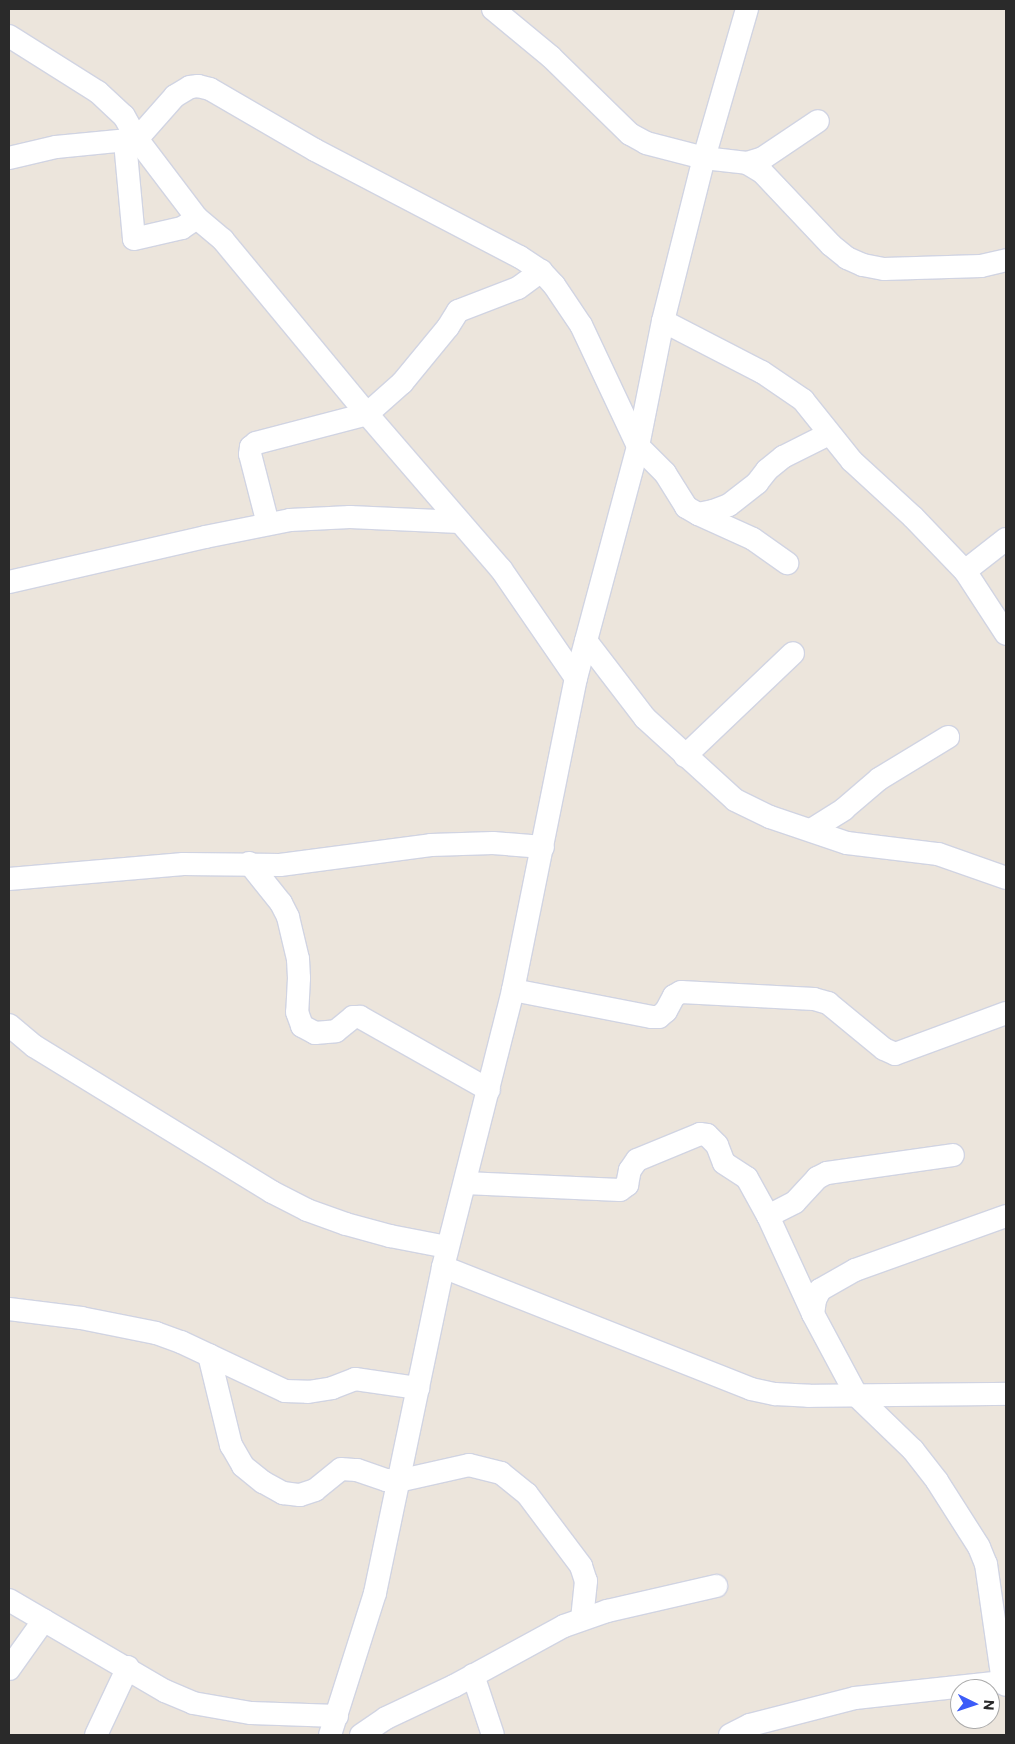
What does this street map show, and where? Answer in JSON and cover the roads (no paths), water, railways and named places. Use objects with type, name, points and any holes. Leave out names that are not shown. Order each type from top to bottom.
[{"type":"street","points":[[494,9],[551,57],[630,134],[646,143],[704,158],[747,163],[763,158],[818,121]]},
{"type":"street","points":[[9,1600],[171,1694],[203,1706],[333,1725],[375,1593],[445,1257],[513,990],[576,678],[638,446],[663,321],[704,158],[747,9]]},
{"type":"street","points":[[9,36],[98,92],[124,116],[131,141],[134,239],[182,228],[196,218]]},
{"type":"street","points":[[9,158],[91,142],[131,141],[175,96],[190,87],[198,86],[210,89],[315,150],[520,257],[541,271],[554,285],[581,325],[638,446],[665,473],[686,507],[753,539],[787,563]]},
{"type":"street","points":[[131,141],[196,218],[223,240],[367,414],[501,569],[576,678]]},
{"type":"street","points":[[747,163],[762,172],[831,245],[847,258],[864,265],[884,269],[981,266],[1006,260]]},
{"type":"street","points":[[268,524],[250,454],[251,447],[256,443],[367,414],[402,383],[458,311],[518,288],[541,271]]},
{"type":"street","points":[[663,321],[762,372],[802,400],[852,461],[913,517],[965,571],[1006,634]]},
{"type":"street","points":[[698,514],[713,512],[729,505],[758,483],[767,470],[783,457],[829,434]]},
{"type":"street","points":[[9,582],[268,524],[318,517],[460,522]]},
{"type":"street","points":[[965,571],[1006,539]]},
{"type":"street","points":[[586,641],[645,718],[735,800],[770,817],[847,843],[938,854],[1006,878]]},
{"type":"street","points":[[685,756],[793,653]]},
{"type":"street","points":[[811,830],[844,809],[879,779],[948,737]]},
{"type":"street","points":[[9,879],[212,862],[280,864],[313,862],[431,845],[493,843],[543,847]]},
{"type":"street","points":[[249,863],[281,903],[288,917],[298,959],[297,1012],[302,1026],[315,1032],[336,1031],[353,1017],[360,1017],[489,1090]]},
{"type":"street","points":[[513,990],[652,1018],[659,1017],[674,996],[681,992],[814,998],[828,1003],[884,1049],[895,1054],[1006,1012]]},
{"type":"street","points":[[9,1025],[34,1046],[272,1192],[307,1210],[445,1257],[751,1389],[776,1394],[857,1396],[1006,1394]]},
{"type":"street","points":[[9,1042],[34,1046]]},
{"type":"street","points":[[465,1183],[620,1190],[627,1185],[630,1170],[637,1160],[700,1134],[712,1139],[724,1163],[747,1178],[768,1216],[814,1314],[857,1396],[913,1450],[953,1505],[979,1547],[986,1564],[1005,1683],[856,1698],[750,1725],[730,1735]]},
{"type":"street","points":[[768,1216],[795,1202],[817,1178],[827,1173],[953,1155]]},
{"type":"street","points":[[814,1314],[815,1300],[820,1290],[855,1270],[1006,1216]]},
{"type":"street","points":[[9,1310],[81,1318],[135,1328],[181,1342],[285,1391],[308,1392],[332,1388],[355,1379],[418,1388]]},
{"type":"street","points":[[209,1355],[231,1445],[243,1466],[263,1482],[283,1493],[300,1495],[315,1490],[342,1469],[357,1470],[386,1480],[398,1481],[469,1465],[500,1473],[527,1494],[581,1566],[586,1580],[582,1618]]},
{"type":"street","points":[[361,1735],[386,1718],[582,1618],[716,1586]]},
{"type":"street","points":[[9,1669],[44,1620]]},
{"type":"street","points":[[96,1735],[128,1668]]},
{"type":"street","points":[[473,1675],[494,1735]]}]
